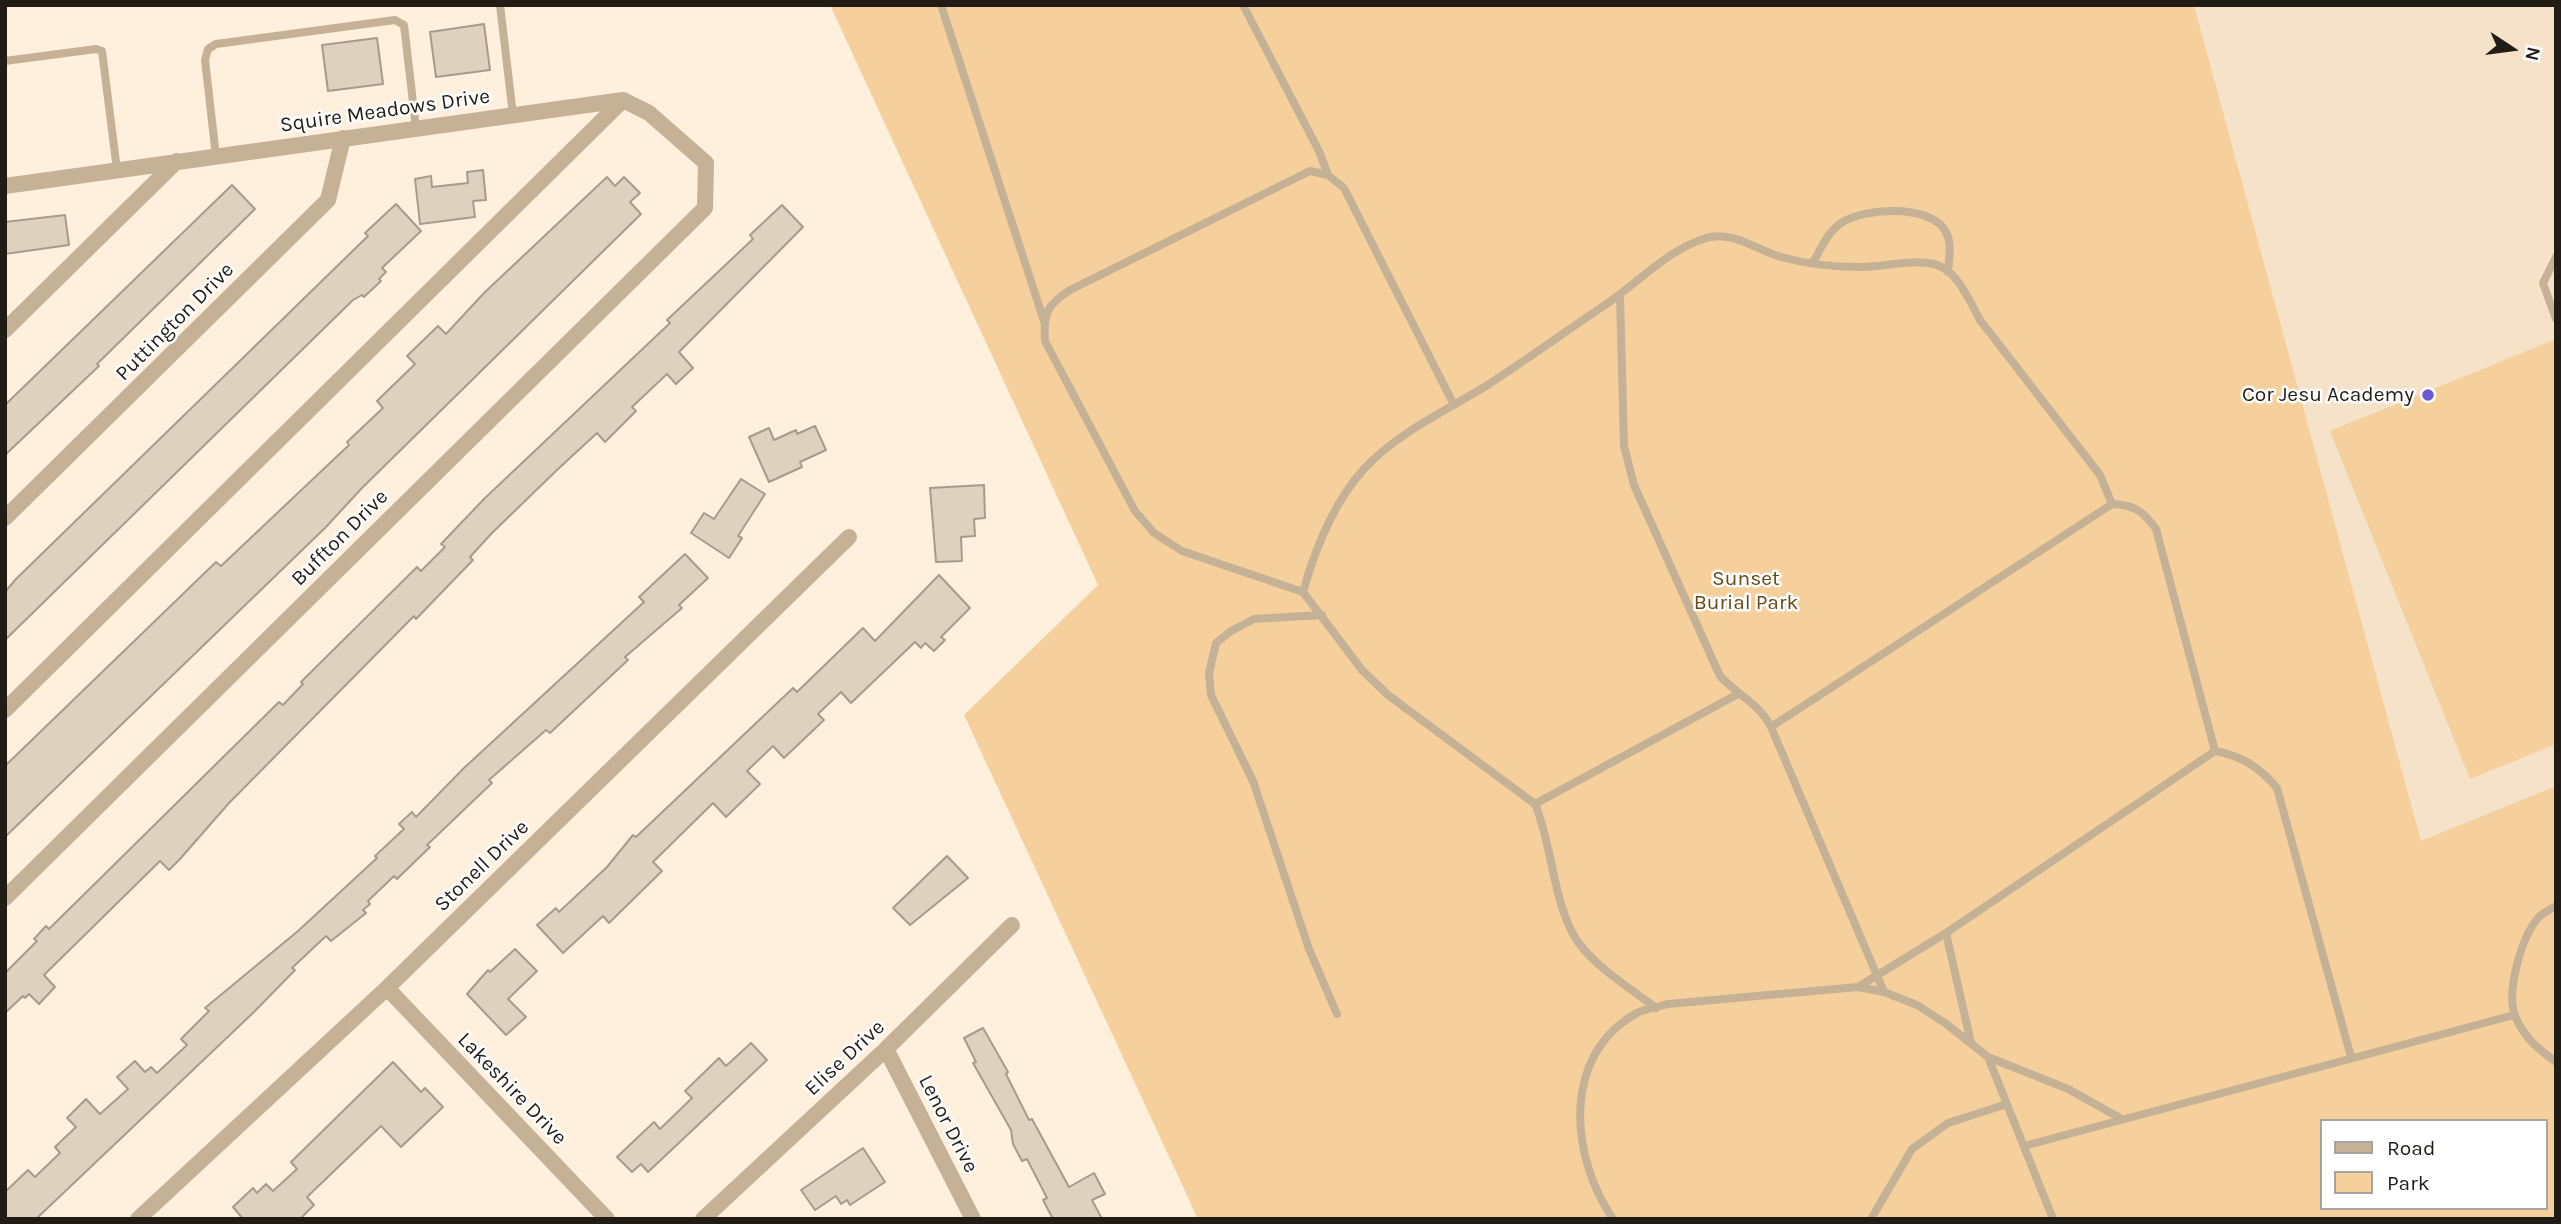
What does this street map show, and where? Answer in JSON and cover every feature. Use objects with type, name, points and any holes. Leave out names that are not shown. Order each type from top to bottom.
[{"type":"street","name":"Squire Meadows Drive","points":[[5,186],[623,100]]},
{"type":"street","name":"Buffton Drive","points":[[5,898],[705,208],[706,163],[649,113],[623,100]]},
{"type":"street","points":[[5,710],[623,100]]},
{"type":"street","name":"Puttington Drive","points":[[5,518],[328,200],[343,138]]},
{"type":"street","points":[[5,330],[177,161]]},
{"type":"street","name":"Stonell Drive","points":[[138,1219],[387,988],[849,537]]},
{"type":"street","name":"Elise Drive","points":[[703,1219],[886,1049],[1012,925]]},
{"type":"street","name":"Lakeshire Drive","points":[[387,988],[607,1219]]},
{"type":"street","name":"Lenor Drive","points":[[886,1049],[973,1219]]},
{"type":"lane","points":[[500,5],[513,115]]},
{"type":"lane","points":[[941,5],[1044,321],[1045,341],[1135,511],[1154,533],[1182,551],[1303,592],[1362,670],[1388,695],[1535,804],[1543,823],[1566,916],[1577,940],[1593,960],[1656,1008]]},
{"type":"lane","points":[[1244,5],[1320,150],[1328,175]]},
{"type":"lane","points":[[216,156],[205,60],[208,49],[230,43],[395,20],[404,25],[416,128]]},
{"type":"lane","points":[[5,61],[96,49],[102,51],[117,170]]},
{"type":"lane","points":[[1044,321],[1052,302],[1070,289],[1295,176],[1310,171],[1328,175],[1344,188],[1454,405]]},
{"type":"lane","points":[[1813,263],[1826,237],[1841,223],[1856,215],[1879,211],[1918,214],[1934,219],[1944,229],[1950,245],[1948,272]]},
{"type":"lane","points":[[1303,592],[1313,554],[1337,507],[1363,470],[1391,444],[1619,295],[1681,248],[1708,237],[1723,236],[1781,257],[1813,263],[1860,267],[1935,264],[1948,272],[1980,320],[2100,475],[2112,504]]},
{"type":"lane","points":[[2556,257],[2543,283],[2556,319]]},
{"type":"lane","points":[[1619,295],[1624,446],[1634,485],[1720,676],[1738,694],[1763,711],[1771,727],[1875,977],[1884,992]]},
{"type":"lane","points":[[1771,727],[2112,504],[2132,505],[2144,512],[2156,529],[2215,751]]},
{"type":"lane","points":[[1322,615],[1254,619],[1231,631],[1216,643],[1209,673],[1211,695],[1254,781],[1309,948],[1337,1014]]},
{"type":"lane","points":[[1535,804],[1738,694]]},
{"type":"lane","points":[[1858,988],[1946,933],[2215,751],[2236,755],[2252,765],[2277,788],[2351,1057]]},
{"type":"lane","points":[[2556,906],[2538,918],[2521,946],[2515,980],[2514,1015],[2531,1044],[2556,1062]]},
{"type":"lane","points":[[1946,933],[1971,1043]]},
{"type":"lane","points":[[1613,1219],[1591,1181],[1583,1148],[1582,1086],[1590,1059],[1611,1033],[1638,1012],[1656,1008],[1723,997],[1858,988],[1884,992],[1917,1005],[1988,1057],[2068,1089],[2122,1119]]},
{"type":"lane","points":[[2024,1146],[2514,1015]]},
{"type":"lane","points":[[1988,1057],[2053,1219]]},
{"type":"lane","points":[[1871,1219],[1912,1149],[1948,1123],[2007,1104]]},
{"type":"shaded area","name":"Cor Jesu Academy","points":[[2194,5],[2556,5],[2556,786],[2421,842]]},
{"type":"green space","name":"Sunset Burial Park","points":[[830,5],[2194,5],[2421,841],[2556,786],[2556,1219],[1198,1219],[964,715],[1098,585]]},
{"type":"green space","points":[[2556,339],[2556,744],[2470,779],[2330,431]]},
{"type":"building","points":[[484,24],[490,70],[436,77],[430,32]]},
{"type":"building","points":[[377,38],[383,84],[328,91],[322,45]]},
{"type":"building","points":[[483,170],[486,200],[473,201],[475,217],[420,224],[415,179],[431,176],[432,187],[468,183],[467,172]]},
{"type":"building","points":[[607,177],[615,186],[624,177],[640,193],[630,202],[641,214],[362,488],[325,528],[5,837],[5,766],[216,562],[221,566],[349,445],[347,442],[383,408],[377,401],[415,364],[407,356],[438,326],[446,334],[484,293]]},
{"type":"building","points":[[232,185],[255,209],[97,364],[99,366],[5,455],[5,405]]},
{"type":"building","points":[[396,204],[421,231],[382,268],[386,272],[379,279],[381,281],[364,297],[362,295],[353,300],[5,640],[5,592],[16,579],[368,236],[365,233]]},
{"type":"building","points":[[782,205],[803,227],[679,352],[693,368],[676,384],[667,374],[632,407],[636,411],[605,442],[597,433],[557,470],[492,533],[470,557],[473,560],[416,619],[414,616],[229,803],[169,870],[160,861],[44,975],[55,987],[39,1004],[29,994],[25,998],[23,996],[5,1013],[5,973],[37,941],[34,939],[46,926],[49,929],[279,702],[283,705],[303,684],[301,682],[417,567],[421,571],[445,547],[441,544],[485,498],[670,323],[667,320],[753,239],[750,235]]},
{"type":"building","points":[[65,215],[69,245],[5,254],[5,222]]},
{"type":"building","points":[[815,426],[826,450],[800,462],[802,467],[769,482],[749,437],[769,428],[774,440],[796,430],[797,434]]},
{"type":"building","points":[[741,479],[765,494],[738,536],[742,538],[729,558],[691,533],[704,513],[714,519]]},
{"type":"building","points":[[984,485],[985,518],[974,519],[975,536],[961,537],[962,561],[936,562],[930,488]]},
{"type":"building","points":[[685,554],[708,578],[679,605],[682,608],[625,657],[628,660],[550,733],[546,730],[489,780],[492,783],[427,845],[430,847],[397,879],[394,876],[368,901],[370,904],[363,910],[366,913],[331,941],[326,936],[292,968],[295,970],[254,1012],[36,1219],[5,1219],[5,1192],[28,1170],[35,1177],[60,1153],[55,1147],[76,1127],[67,1118],[86,1099],[100,1114],[128,1089],[117,1077],[135,1061],[145,1072],[151,1067],[157,1073],[187,1045],[181,1039],[209,1011],[205,1008],[298,931],[377,858],[375,856],[404,829],[399,824],[412,812],[416,817],[464,768],[644,602],[639,597]]},
{"type":"building","points":[[939,575],[970,608],[941,637],[945,640],[934,651],[925,643],[921,648],[915,642],[851,703],[841,692],[818,714],[824,720],[784,758],[773,746],[747,771],[760,784],[726,817],[713,803],[653,862],[662,871],[609,923],[603,916],[563,953],[537,925],[556,908],[559,912],[607,867],[633,835],[636,837],[793,688],[797,692],[863,628],[875,641]]},
{"type":"building","points":[[947,856],[968,878],[910,925],[893,908]]},
{"type":"building","points":[[515,949],[537,971],[508,999],[526,1017],[506,1035],[467,994],[488,970],[490,972]]},
{"type":"building","points":[[983,1028],[1008,1072],[1006,1074],[1029,1120],[1032,1119],[1069,1187],[1094,1173],[1105,1194],[1092,1200],[1102,1219],[1053,1219],[1043,1200],[1047,1198],[1027,1159],[1022,1161],[1013,1144],[1011,1130],[973,1063],[976,1062],[964,1038]]},
{"type":"building","points":[[751,1043],[767,1060],[648,1172],[641,1164],[632,1172],[617,1157],[654,1122],[660,1129],[692,1098],[685,1091],[719,1058],[726,1066]]},
{"type":"building","points":[[393,1062],[421,1092],[425,1088],[443,1107],[401,1147],[381,1126],[307,1197],[314,1205],[300,1219],[243,1219],[233,1207],[253,1188],[257,1193],[266,1184],[273,1191],[297,1169],[291,1162]]},
{"type":"building","points":[[863,1148],[885,1182],[850,1205],[847,1200],[841,1204],[836,1196],[815,1210],[801,1190]]},
{"type":"place","name":"Cor Jesu Academy","points":[[2428,395]]}]
